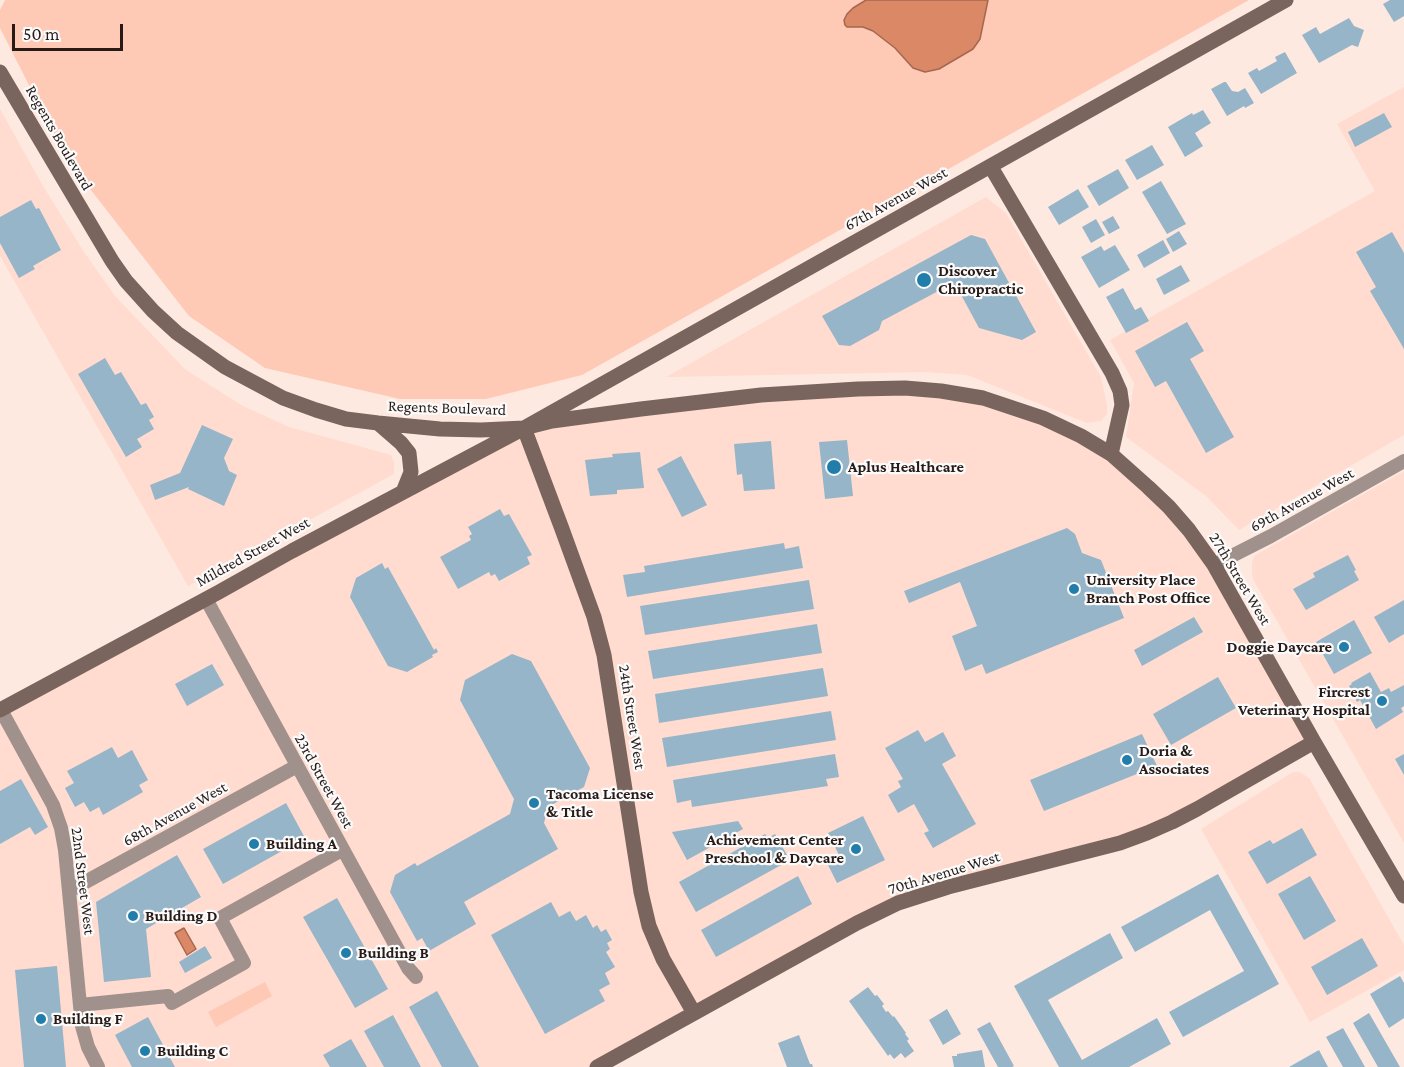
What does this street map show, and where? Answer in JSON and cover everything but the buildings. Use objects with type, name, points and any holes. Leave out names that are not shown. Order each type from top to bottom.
[{"type":"street","name":"67th Avenue West","points":[[524,428],[1286,0]]},
{"type":"street","name":"Regents Boulevard","points":[[0,72],[112,261],[126,281],[153,311],[177,333],[225,367],[283,398],[316,410],[346,419],[378,423],[481,430],[524,428],[640,409],[761,395],[905,388],[983,398],[1022,410],[1081,436],[1111,454]]},
{"type":"street","points":[[991,167],[1113,373],[1120,391],[1122,405],[1111,454]]},
{"type":"street","points":[[378,423],[401,443],[408,453],[411,472],[404,492]]},
{"type":"street","name":"Mildred Street West","points":[[0,710],[524,428]]},
{"type":"street","name":"24th Street West","points":[[524,428],[594,617],[604,655],[641,892],[649,926],[663,959],[694,1012]]},
{"type":"street","name":"27th Street West","points":[[1111,454],[1169,507],[1214,565],[1404,896]]},
{"type":"street","name":"69th Avenue West","points":[[1214,565],[1271,536],[1404,461]]},
{"type":"street","name":"23rd Street West","points":[[206,599],[342,850],[408,968],[416,977]]},
{"type":"street","name":"22nd Street West","points":[[0,710],[53,805],[61,828],[80,1005],[85,1036],[98,1067]]},
{"type":"street","name":"70th Avenue West","points":[[597,1067],[857,923],[898,903],[948,887],[1120,843],[1147,833],[1197,809],[1314,742]]},
{"type":"street","name":"68th Avenue West","points":[[69,891],[297,766]]},
{"type":"street","points":[[80,1005],[168,996],[172,1003],[244,963],[220,918],[342,850]]},
{"type":"shaded area","points":[[5,0],[1249,0],[582,375],[486,399],[400,399],[265,368],[189,316],[66,158],[0,28],[0,10]]},
{"type":"shaded area","points":[[866,0],[988,0],[980,39],[973,49],[939,69],[925,72],[913,68],[895,48],[873,31],[863,27],[845,25],[844,20],[847,14]]},
{"type":"shaded area","points":[[1404,87],[1404,435],[1239,530],[1206,496],[1126,437],[1134,383],[1110,340],[1375,191],[1337,124]]},
{"type":"shaded area","points":[[0,109],[43,186],[84,252],[115,296],[186,370],[243,406],[289,427],[391,455],[394,462],[394,474],[188,586],[0,256]]},
{"type":"shaded area","points":[[986,197],[1006,213],[1101,377],[1107,414],[1101,421],[1087,423],[967,375],[926,372],[666,377]]},
{"type":"shaded area","points":[[941,391],[1081,436],[1169,507],[1314,742],[1172,822],[921,895],[597,1067],[0,1067],[0,710],[524,428],[641,409]]},
{"type":"shaded area","points":[[1404,471],[1404,843],[1253,579],[1252,563],[1254,556]]},
{"type":"shaded area","points":[[1293,772],[1300,772],[1309,778],[1404,945],[1404,970],[1310,1022],[1201,829]]},
{"type":"shaded area","points":[[184,928],[196,949],[187,955],[175,933]]},
{"type":"shaded area","points":[[265,982],[272,996],[216,1027],[208,1012]]},
{"type":"place","name":"Discover Chiropractic","points":[[924,280]]},
{"type":"place","name":"Aplus Healthcare","points":[[834,467]]},
{"type":"place","name":"University Place Branch Post Office","points":[[1074,589]]},
{"type":"place","name":"Doggie Daycare","points":[[1344,647]]},
{"type":"place","name":"Fircrest Veterinary Hospital","points":[[1382,701]]},
{"type":"place","name":"Doria & Associates","points":[[1127,760]]},
{"type":"place","name":"Tacoma License & Title","points":[[534,803]]},
{"type":"place","name":"Building A","points":[[254,844]]},
{"type":"place","name":"Achievement Center Preschool & Daycare","points":[[856,849]]},
{"type":"place","name":"Building D","points":[[133,916]]},
{"type":"place","name":"Building B","points":[[346,953]]},
{"type":"place","name":"Building F","points":[[41,1019]]},
{"type":"place","name":"Building C","points":[[145,1051]]}]
